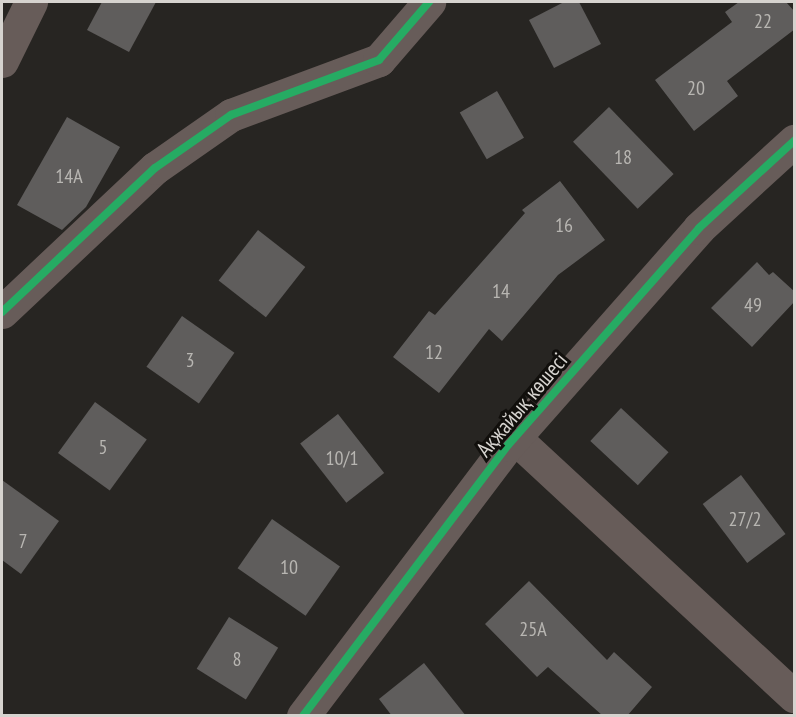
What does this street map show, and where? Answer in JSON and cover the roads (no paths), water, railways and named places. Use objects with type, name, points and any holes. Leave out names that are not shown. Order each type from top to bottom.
[{"type":"street","points":[[2,61],[31,2]]},
{"type":"street","points":[[2,312],[155,168],[231,116],[379,60],[429,2]]},
{"type":"street","name":"Ақжайық көшесі","points":[[303,716],[515,438],[699,228],[795,141]]},
{"type":"street","points":[[515,438],[795,696]]}]
